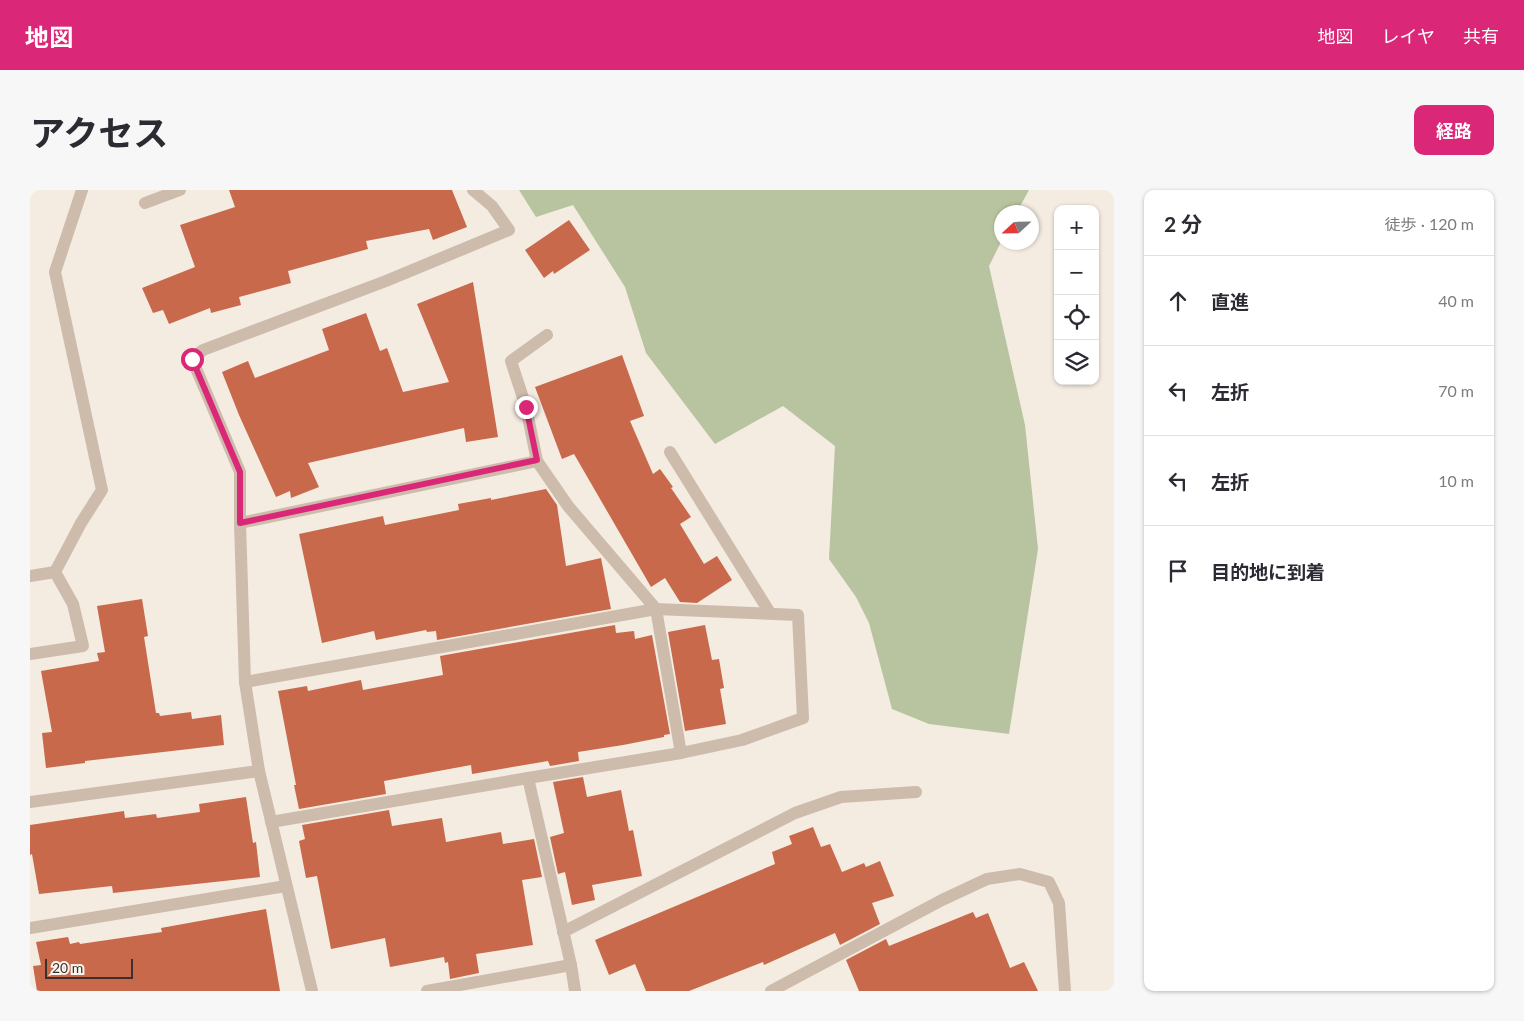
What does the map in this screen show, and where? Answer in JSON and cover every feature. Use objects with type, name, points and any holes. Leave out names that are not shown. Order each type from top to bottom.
[{"type":"street","points":[[55,572],[81,523],[102,490],[55,272],[82,190]]},
{"type":"street","points":[[145,203],[180,190]]},
{"type":"street","points":[[312,991],[259,771],[245,682],[240,472],[192,359],[203,350],[386,281],[509,230],[492,206],[473,190]]},
{"type":"street","points":[[547,336],[511,360],[526,407],[537,460],[568,506],[656,609],[682,753]]},
{"type":"street","points":[[670,452],[770,613]]},
{"type":"street","points":[[240,523],[537,460]]},
{"type":"street","points":[[30,576],[55,572]]},
{"type":"street","points":[[30,654],[83,646],[73,604],[55,572]]},
{"type":"street","points":[[245,682],[656,609],[770,613],[798,616],[803,718],[742,740],[682,753],[271,822]]},
{"type":"street","points":[[30,802],[259,771]]},
{"type":"street","points":[[528,778],[571,965],[575,991]]},
{"type":"street","points":[[563,932],[795,813],[841,796],[916,792]]},
{"type":"street","points":[[771,991],[942,900],[987,879],[1020,874],[1049,882],[1059,903],[1065,991]]},
{"type":"street","points":[[30,928],[286,886]]},
{"type":"street","points":[[427,991],[571,965]]},
{"type":"green space","points":[[519,190],[1029,190],[1021,205],[994,205],[994,250],[997,250],[989,266],[1025,425],[1038,549],[1009,734],[929,724],[892,709],[869,623],[856,597],[829,559],[835,446],[783,406],[715,444],[646,353],[625,287],[573,205],[536,217]]},
{"type":"building","points":[[229,190],[452,190],[467,227],[433,240],[429,229],[366,241],[368,249],[288,271],[291,283],[239,297],[241,305],[211,313],[210,308],[169,324],[163,310],[153,313],[142,288],[195,267],[180,225],[235,207]]},
{"type":"building","points":[[569,220],[590,250],[554,274],[553,271],[544,278],[525,250]]},
{"type":"building","points":[[473,282],[498,437],[466,442],[464,428],[308,463],[319,487],[291,498],[290,491],[276,497],[222,372],[248,361],[255,378],[329,350],[322,329],[366,313],[380,351],[387,348],[403,392],[449,382],[417,304]]},
{"type":"building","points":[[622,355],[644,416],[630,421],[653,474],[660,469],[691,517],[680,524],[704,564],[717,556],[732,580],[697,603],[680,602],[665,578],[651,587],[574,454],[562,459],[535,387]]},
{"type":"building","points":[[546,489],[557,505],[566,566],[601,558],[611,609],[437,640],[436,631],[427,632],[426,630],[376,640],[374,631],[322,643],[299,534],[383,516],[385,525],[459,510],[458,504],[491,498],[491,500]]},
{"type":"building","points":[[142,599],[148,636],[144,637],[156,713],[159,713],[160,716],[191,712],[192,719],[221,715],[224,745],[85,761],[85,763],[46,768],[42,733],[52,732],[41,671],[99,661],[97,653],[105,652],[97,606]]},
{"type":"building","points":[[615,625],[616,633],[634,631],[635,639],[652,635],[670,734],[664,735],[664,737],[578,752],[579,761],[550,766],[548,761],[472,774],[471,765],[384,781],[386,794],[299,809],[278,691],[307,686],[308,691],[361,680],[363,690],[443,675],[440,656]]},
{"type":"building","points":[[705,625],[712,660],[719,659],[724,688],[720,689],[726,724],[685,731],[668,632]]},
{"type":"building","points":[[583,777],[587,797],[621,790],[629,831],[633,830],[642,876],[592,885],[595,900],[572,905],[565,872],[558,874],[550,837],[564,833],[553,782]]},
{"type":"building","points":[[246,797],[253,843],[256,842],[260,877],[113,893],[112,886],[39,894],[32,854],[30,855],[30,825],[124,811],[125,818],[156,814],[157,818],[200,812],[199,804]]},
{"type":"building","points":[[389,810],[392,826],[442,818],[446,842],[501,832],[503,844],[534,839],[542,877],[522,880],[533,945],[476,954],[479,973],[450,979],[448,962],[445,963],[444,957],[390,967],[385,938],[331,949],[317,876],[306,878],[299,841],[305,839],[302,825]]},
{"type":"building","points":[[813,827],[821,847],[830,844],[842,872],[864,863],[866,867],[880,861],[894,896],[872,903],[880,924],[840,945],[835,933],[764,965],[763,962],[689,991],[646,991],[635,964],[609,975],[595,940],[775,864],[772,852],[792,844],[789,836]]},
{"type":"building","points":[[266,909],[280,991],[37,991],[33,966],[41,965],[36,942],[68,937],[70,944],[79,942],[80,944],[162,932],[161,928]]},
{"type":"building","points":[[973,912],[976,918],[988,913],[1010,968],[1024,962],[1038,991],[859,991],[846,960],[886,939],[889,946]]},
{"type":"route","points":[[192,359],[240,472],[240,523],[537,460],[526,407]]}]
